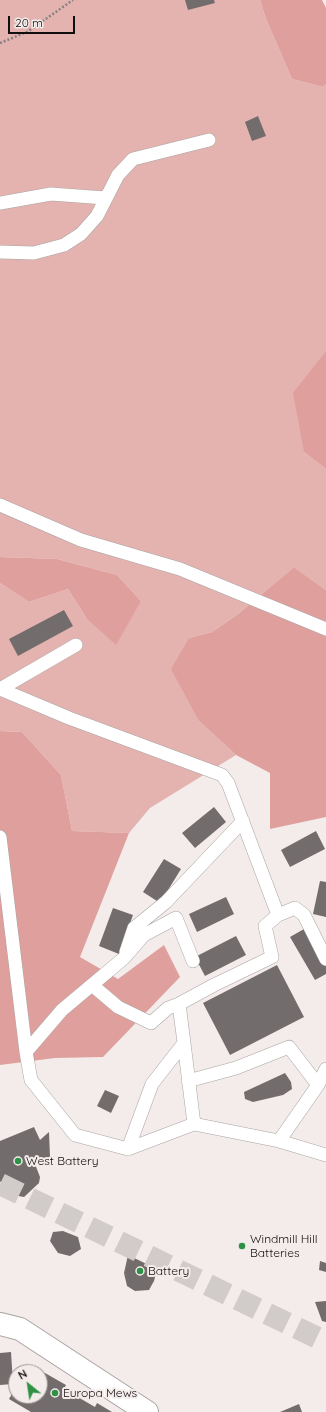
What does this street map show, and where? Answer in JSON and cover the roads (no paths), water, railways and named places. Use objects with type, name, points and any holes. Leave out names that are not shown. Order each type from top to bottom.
[{"type":"street","points":[[0,1324],[20,1330],[147,1412]]},
{"type":"lane","points":[[0,252],[34,253],[64,245],[81,234],[97,216],[118,175],[134,160],[209,140]]},
{"type":"lane","points":[[0,203],[51,194],[105,198]]},
{"type":"lane","points":[[0,505],[81,540],[180,569],[326,629]]},
{"type":"lane","points":[[0,689],[76,645]]},
{"type":"lane","points":[[0,689],[69,718],[222,775],[228,784],[243,821],[278,915]]},
{"type":"lane","points":[[124,958],[134,928],[166,902],[243,821]]},
{"type":"lane","points":[[0,837],[26,1052],[31,1080],[75,1135],[128,1149],[194,1124],[279,1141],[326,1155]]},
{"type":"lane","points":[[166,902],[176,918],[193,961]]},
{"type":"lane","points":[[92,985],[118,1007],[151,1023],[168,1008],[179,1004],[272,957],[265,926],[278,915],[295,908],[304,914],[326,959]]},
{"type":"lane","points":[[26,1052],[62,1010],[124,958],[144,935],[176,918]]},
{"type":"lane","points":[[179,1004],[194,1124]]},
{"type":"lane","points":[[128,1149],[152,1084],[184,1043]]},
{"type":"lane","points":[[188,1081],[236,1068],[289,1047],[318,1085]]},
{"type":"lane","points":[[279,1141],[318,1085],[326,1069]]},
{"type":"tunnel","points":[[0,1184],[326,1342]]},
{"type":"place","name":"West Battery","points":[[18,1161]]},
{"type":"place","name":"Windmill Hill Batteries","points":[[242,1246]]},
{"type":"place","name":"Battery","points":[[140,1271]]},
{"type":"place","name":"Europa Mews","points":[[55,1393]]}]
